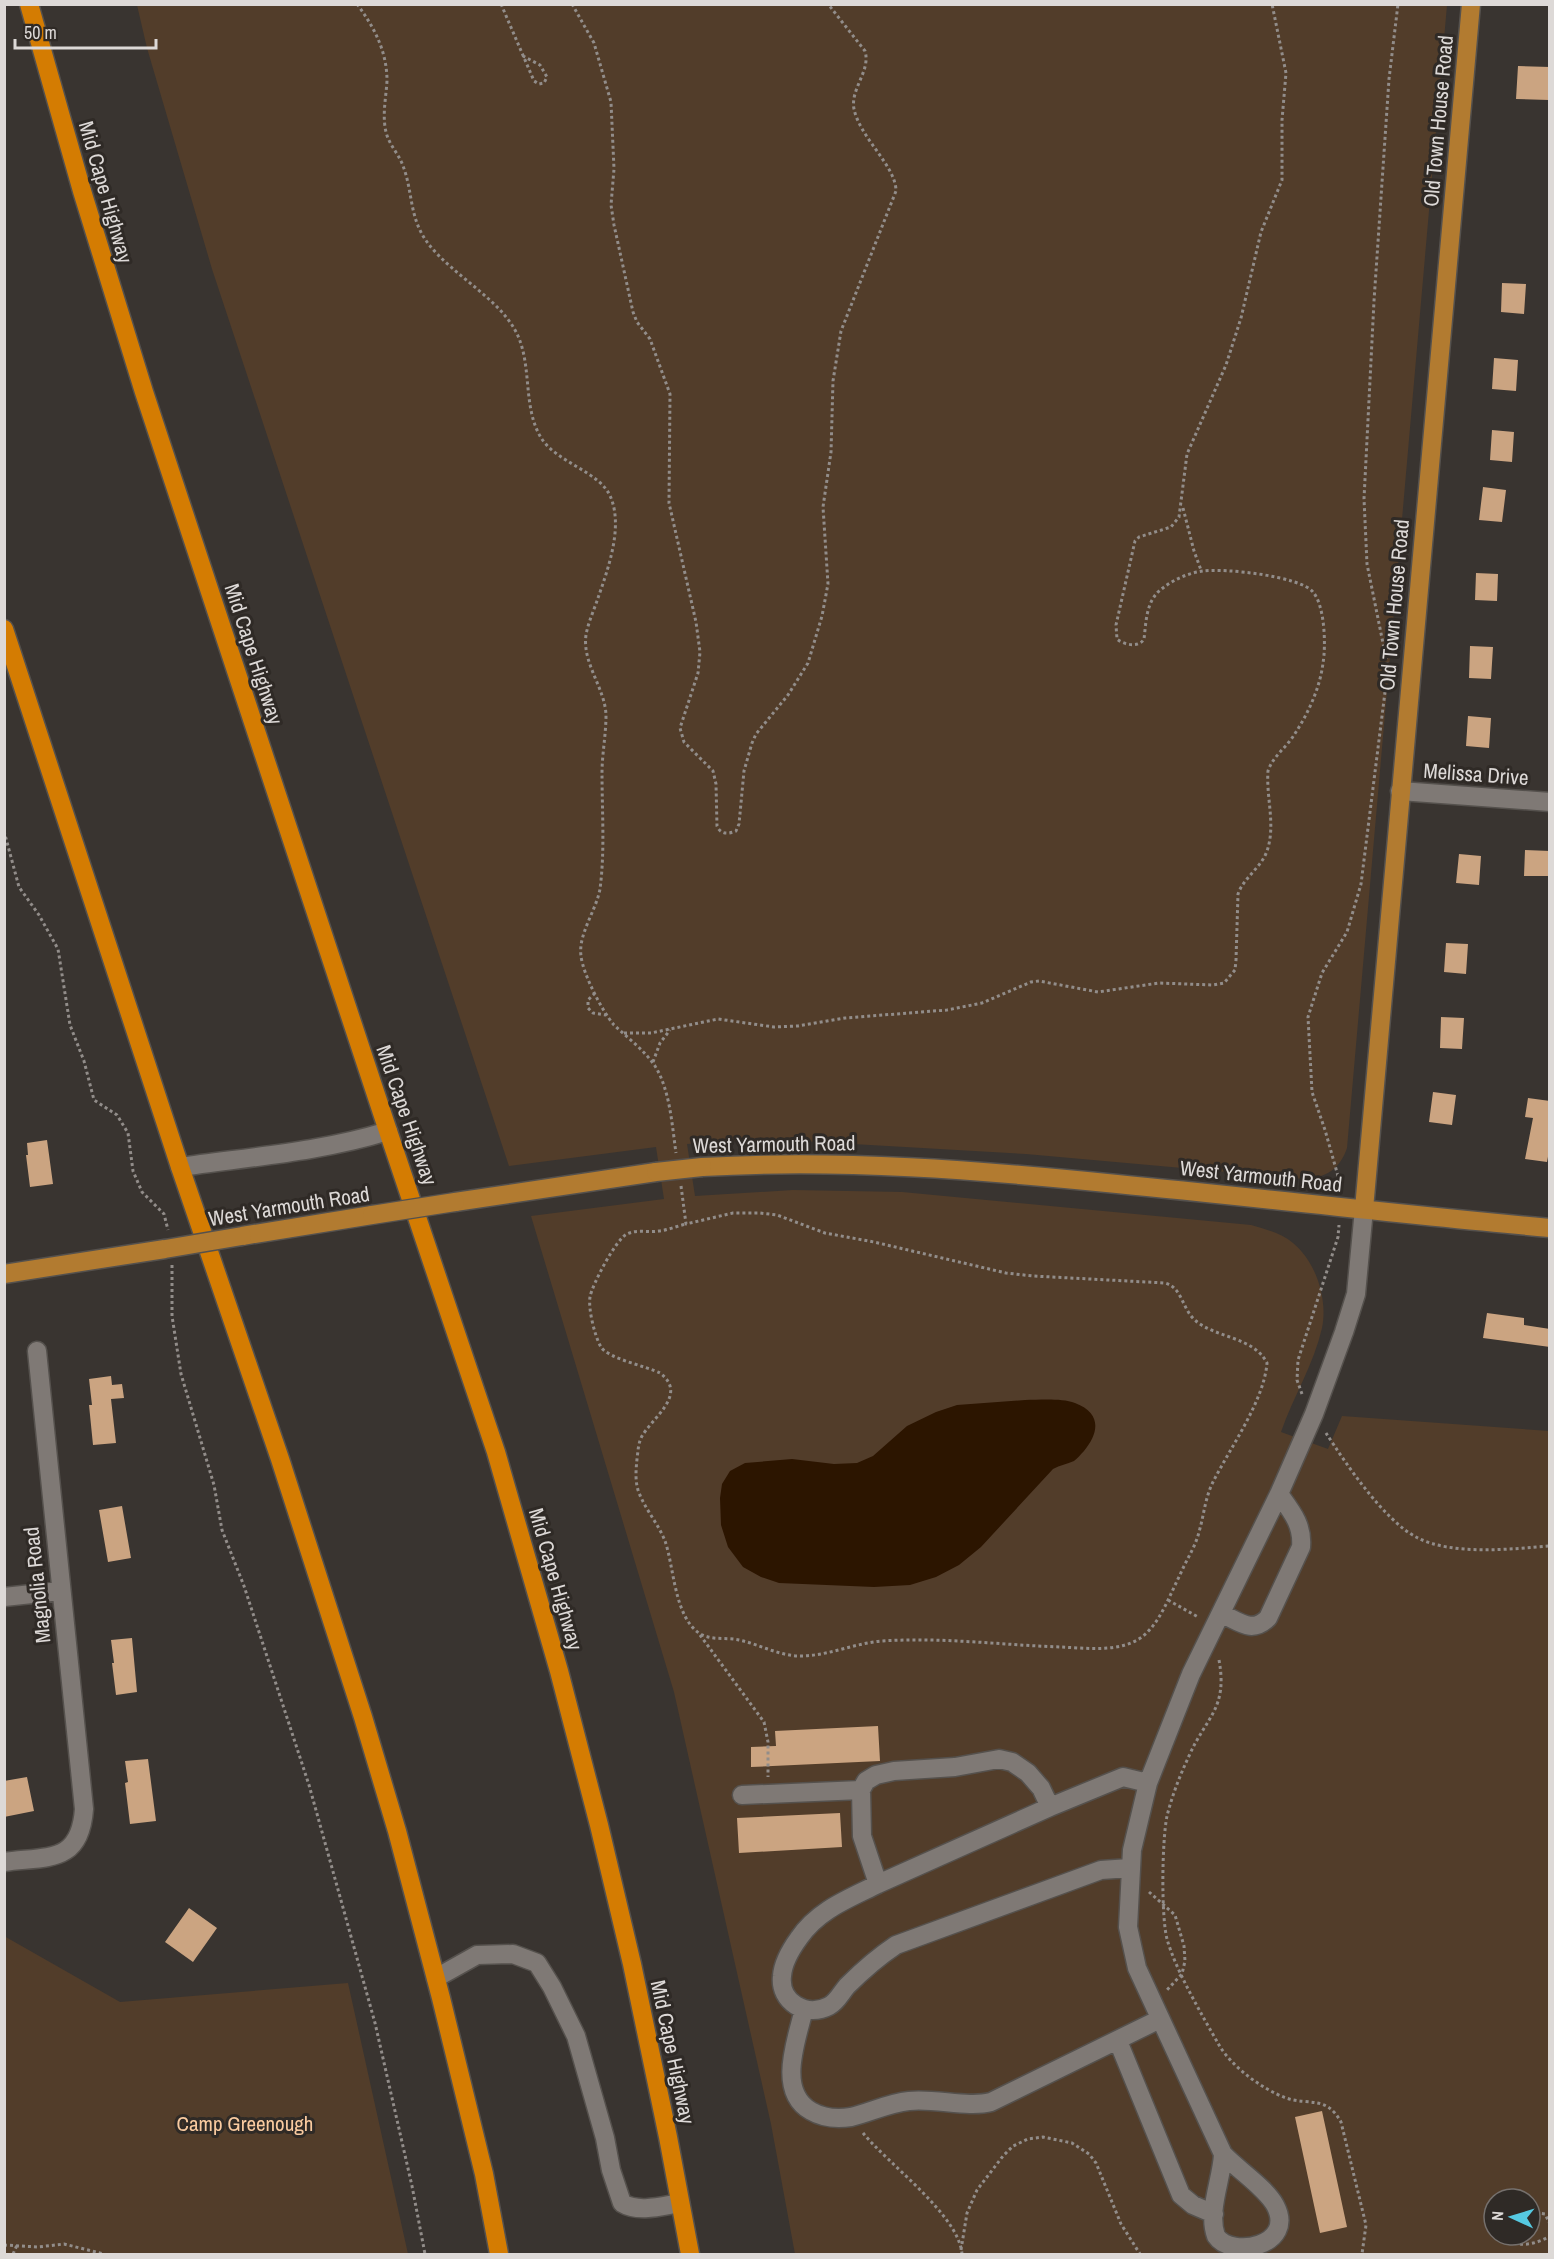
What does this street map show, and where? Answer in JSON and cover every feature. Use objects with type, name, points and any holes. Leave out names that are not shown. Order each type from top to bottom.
[{"type":"highway","name":"Mid Cape Highway","points":[[29,4],[82,191],[141,381],[388,1131],[484,1413],[559,1671],[600,1825],[632,1964],[690,2254]]},
{"type":"highway","points":[[4,629],[180,1167],[280,1459],[363,1717],[436,1978],[484,2174],[499,2254]]},
{"type":"main road","name":"Old Town House Road","points":[[1364,1209],[1471,4]]},
{"type":"main road","name":"West Yarmouth Road","points":[[4,1274],[656,1172],[702,1167],[802,1164],[908,1166],[1021,1174],[1550,1228]]},
{"type":"street","name":"Melissa Drive","points":[[1400,790],[1550,802]]},
{"type":"street","points":[[180,1167],[326,1147],[388,1131]]},
{"type":"street","points":[[1223,2154],[1214,2214],[1216,2236],[1221,2244],[1234,2253],[1250,2254],[1264,2249],[1274,2239],[1278,2231],[1278,2214],[1270,2197],[1223,2154],[1137,1968],[1128,1927],[1130,1873],[1137,1825],[1148,1783],[1191,1674],[1279,1494],[1314,1414],[1356,1294],[1364,1209]]},
{"type":"street","name":"Magnolia Road","points":[[4,1862],[66,1852],[76,1840],[83,1815],[37,1351]]},
{"type":"street","points":[[1222,1614],[1254,1627],[1260,1626],[1268,1618],[1301,1548],[1302,1535],[1299,1522],[1279,1494]]},
{"type":"street","points":[[4,1597],[60,1591]]},
{"type":"street","points":[[878,1884],[868,1860],[862,1836],[861,1790],[866,1781],[876,1775],[894,1771],[955,1767],[999,1759],[1011,1761],[1028,1773],[1041,1788],[1050,1807]]},
{"type":"street","points":[[1130,1873],[1101,1870],[896,1945],[876,1958],[834,2003],[824,2008],[797,2007],[789,2000],[782,1982],[784,1967],[791,1951],[807,1928],[824,1911],[878,1884],[1123,1777],[1148,1783]]},
{"type":"street","points":[[742,1795],[861,1790]]},
{"type":"street","points":[[436,1978],[477,1955],[513,1954],[537,1963],[552,1987],[576,2036],[605,2138],[611,2170],[622,2203],[629,2207],[642,2208],[680,2204]]},
{"type":"street","points":[[804,2009],[792,2065],[792,2084],[804,2107],[820,2115],[835,2118],[851,2116],[900,2102],[919,2100],[981,2104],[991,2102],[1118,2040],[1156,2012]]},
{"type":"street","points":[[1118,2040],[1181,2195],[1193,2205],[1214,2214]]},
{"type":"path","points":[[357,4],[381,43],[387,80],[386,132],[389,143],[403,165],[411,207],[422,235],[438,254],[499,308],[516,330],[531,409],[540,438],[566,462],[600,482],[611,495],[615,512],[609,559],[586,635],[587,654],[604,701],[606,716],[602,759],[600,888],[580,953],[582,964],[606,1015],[652,1062],[665,1088],[677,1159]]},
{"type":"path","points":[[501,4],[523,56],[535,82],[544,83],[547,77],[540,65],[523,56]]},
{"type":"path","points":[[572,4],[599,57],[610,102],[614,169],[611,206],[633,312],[637,322],[650,339],[670,394],[669,503],[696,622],[700,652],[698,673],[681,720],[680,734],[684,742],[713,771],[716,784],[717,826],[720,832],[727,834],[736,831],[739,824],[744,771],[756,734],[799,678],[816,644],[827,591],[823,507],[831,452],[833,381],[840,331],[896,191],[890,172],[862,130],[854,111],[855,95],[867,58],[865,51],[828,4]]},
{"type":"path","points":[[624,1033],[651,1033],[718,1019],[774,1027],[798,1026],[845,1018],[947,1010],[982,1003],[1023,984],[1039,981],[1098,992],[1159,982],[1213,985],[1231,977],[1236,960],[1238,894],[1245,882],[1262,863],[1270,840],[1268,771],[1270,763],[1294,735],[1320,683],[1324,661],[1319,602],[1306,586],[1295,581],[1278,577],[1201,571],[1186,575],[1157,593],[1148,610],[1142,644],[1120,642],[1117,639],[1116,624],[1135,541],[1139,537],[1171,527],[1179,517],[1183,503],[1187,454],[1226,365],[1241,318],[1261,232],[1282,180],[1282,120],[1286,73],[1272,4]]},
{"type":"path","points":[[1338,1176],[1312,1092],[1308,1017],[1322,973],[1347,932],[1361,884],[1388,668],[1366,564],[1364,499],[1389,80],[1398,4]]},
{"type":"path","points":[[1183,503],[1190,537],[1201,571]]},
{"type":"path","points":[[4,831],[19,887],[39,915],[58,949],[70,1025],[84,1062],[94,1100],[117,1115],[128,1132],[133,1171],[142,1192],[164,1214],[171,1273],[172,1316],[181,1374],[211,1475],[222,1530],[244,1586],[309,1785],[375,2023],[425,2254]]},
{"type":"path","points":[[595,993],[588,1000],[588,1008],[593,1013],[606,1015]]},
{"type":"path","points":[[652,1062],[660,1043],[671,1029]]},
{"type":"path","points":[[680,1180],[686,1224]]},
{"type":"path","points":[[699,1633],[717,1639],[738,1640],[785,1654],[802,1656],[865,1643],[890,1641],[928,1640],[1081,1647],[1118,1647],[1131,1644],[1147,1632],[1161,1613],[1193,1549],[1205,1501],[1261,1390],[1267,1363],[1257,1351],[1195,1321],[1175,1288],[1165,1283],[1006,1273],[825,1233],[777,1215],[760,1213],[733,1214],[660,1231],[636,1232],[620,1239],[590,1295],[592,1320],[601,1348],[610,1355],[660,1373],[666,1377],[669,1384],[669,1401],[639,1442],[637,1482],[640,1494],[664,1538],[677,1594],[686,1617],[764,1722],[768,1742],[768,1795]]},
{"type":"path","points":[[1338,1238],[1297,1370],[1297,1380],[1303,1396],[1338,1451],[1396,1523],[1418,1538],[1447,1546],[1492,1550],[1550,1546]]},
{"type":"path","points":[[1168,1600],[1201,1619],[1211,1637],[1220,1662],[1221,1689],[1214,1715],[1192,1749],[1167,1816],[1164,1905],[1167,1939],[1182,1974],[1221,2047],[1243,2070],[1283,2097],[1314,2101],[1327,2105],[1335,2112],[1341,2122],[1366,2225],[1362,2254]]},
{"type":"path","points":[[1130,1873],[1178,1919],[1185,1961],[1182,1974],[1156,2012]]},
{"type":"path","points":[[851,2116],[887,2160],[934,2206],[960,2242],[962,2252]]},
{"type":"path","points":[[962,2252],[967,2213],[977,2190],[1013,2146],[1028,2139],[1043,2136],[1072,2143],[1089,2154],[1096,2163],[1121,2224],[1140,2254]]},
{"type":"path","points":[[4,2245],[38,2247],[64,2244],[104,2254]]},
{"type":"path","points":[[13,2254],[17,2245]]},
{"type":"green space","points":[[137,5],[1447,5],[1347,1148],[1340,1162],[1331,1171],[1319,1177],[1304,1179],[1026,1154],[766,1139],[687,1144],[695,1196],[793,1190],[902,1192],[1251,1225],[1267,1230],[1293,1243],[1308,1260],[1322,1293],[1323,1305],[1322,1328],[1318,1341],[1281,1432],[1328,1449],[1342,1416],[1549,1431],[1549,2254],[795,2254],[771,2124],[674,1692],[531,1216],[664,1199],[656,1147],[509,1166],[212,269],[147,48]]},
{"type":"green space","name":"Camp Greenough","points":[[4,1936],[120,2002],[348,1983],[408,2254],[5,2254]]},
{"type":"shaded area","points":[[1063,1400],[1084,1407],[1094,1418],[1093,1437],[1075,1460],[1053,1469],[981,1547],[959,1565],[936,1577],[910,1585],[874,1587],[779,1583],[761,1577],[743,1567],[728,1547],[721,1525],[722,1484],[730,1471],[745,1463],[792,1459],[834,1464],[857,1463],[873,1456],[907,1426],[936,1412],[957,1405]]},
{"type":"building","points":[[1518,66],[1550,67],[1549,100],[1516,99]]},
{"type":"building","points":[[1502,283],[1526,284],[1524,314],[1501,312]]},
{"type":"building","points":[[1494,358],[1518,360],[1516,391],[1492,389]]},
{"type":"building","points":[[1492,430],[1514,432],[1512,462],[1490,460]]},
{"type":"building","points":[[1483,487],[1506,490],[1502,522],[1479,520]]},
{"type":"building","points":[[1476,573],[1498,574],[1497,601],[1475,600]]},
{"type":"building","points":[[1470,646],[1493,647],[1491,679],[1469,678]]},
{"type":"building","points":[[1468,716],[1491,718],[1489,748],[1466,746]]},
{"type":"building","points":[[1525,850],[1550,851],[1550,876],[1524,876]]},
{"type":"building","points":[[1459,854],[1481,856],[1479,885],[1456,883]]},
{"type":"building","points":[[1446,943],[1468,944],[1466,974],[1444,972]]},
{"type":"building","points":[[1441,1017],[1464,1018],[1462,1049],[1440,1048]]},
{"type":"building","points":[[1433,1092],[1456,1095],[1452,1125],[1429,1122]]},
{"type":"building","points":[[1528,1098],[1550,1101],[1550,1146],[1547,1162],[1525,1159],[1533,1118],[1525,1117]]},
{"type":"building","points":[[47,1140],[53,1184],[30,1187],[26,1155],[28,1155],[27,1143]]},
{"type":"building","points":[[1487,1313],[1524,1318],[1524,1325],[1550,1329],[1550,1347],[1483,1338]]},
{"type":"building","points":[[111,1376],[112,1385],[122,1384],[124,1398],[111,1399],[116,1443],[93,1445],[89,1379]]},
{"type":"building","points":[[122,1506],[131,1558],[108,1562],[99,1510]]},
{"type":"building","points":[[132,1638],[137,1692],[116,1695],[111,1640]]},
{"type":"building","points":[[878,1726],[880,1761],[751,1767],[751,1747],[776,1746],[775,1731]]},
{"type":"building","points":[[148,1759],[156,1821],[130,1824],[125,1761]]},
{"type":"building","points":[[27,1777],[34,1811],[4,1817],[4,1781]]},
{"type":"building","points":[[840,1813],[842,1847],[739,1853],[737,1818]]},
{"type":"building","points":[[189,1908],[217,1928],[193,1962],[165,1942]]},
{"type":"building","points":[[1322,2111],[1347,2227],[1320,2233],[1295,2117]]}]
